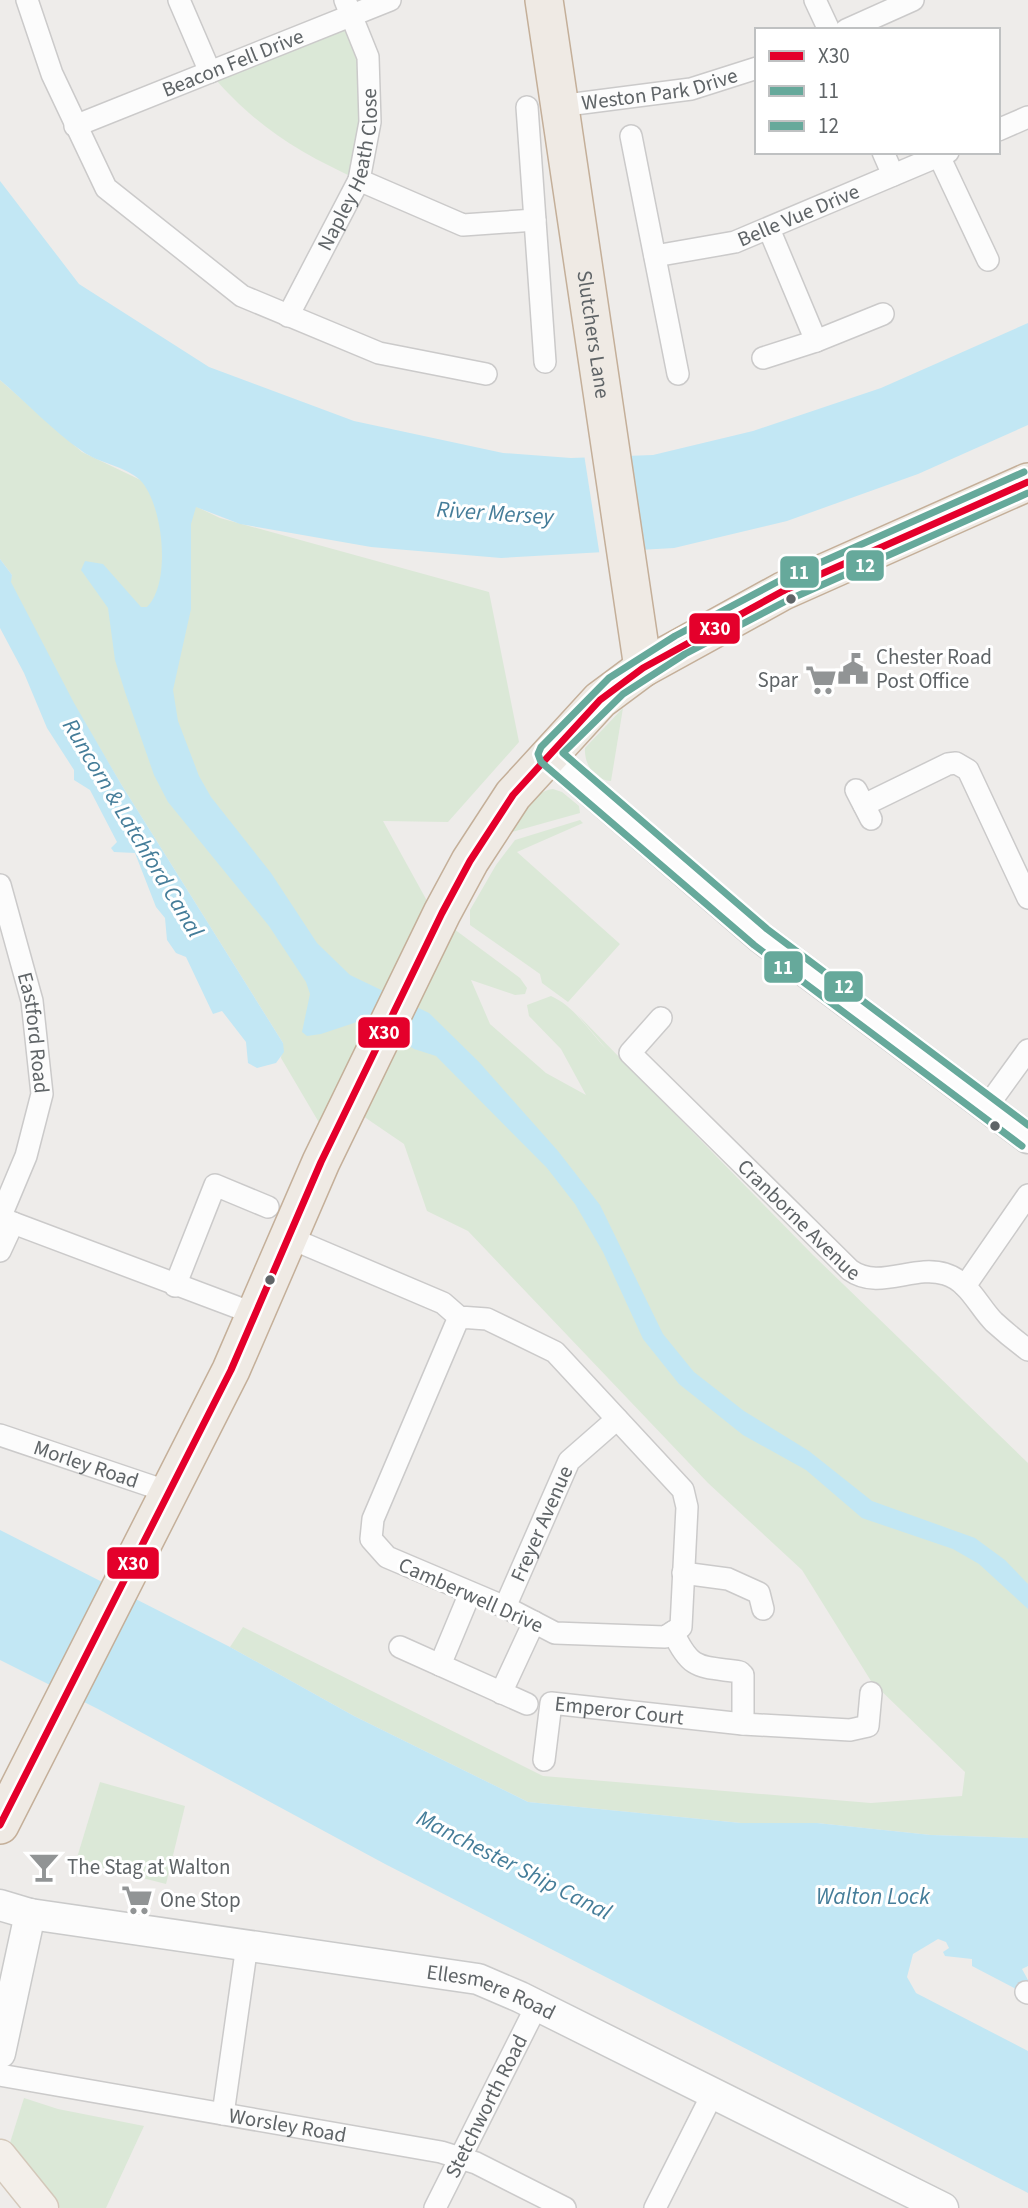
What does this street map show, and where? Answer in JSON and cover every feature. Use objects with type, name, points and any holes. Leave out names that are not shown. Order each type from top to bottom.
[{"type":"highway","name":"Slutchers Lane","points":[[544,0],[543,107],[608,442],[643,668]]},
{"type":"highway","points":[[0,1825],[164,1507],[356,1090],[439,920],[480,845],[513,796],[548,754],[600,700],[643,668],[783,592],[1028,482]]},
{"type":"main road","points":[[548,754],[760,937],[1028,1138]]},
{"type":"main road","name":"Ellesmere Road","points":[[0,1905],[30,1914],[465,1976],[492,1984],[943,2208]]},
{"type":"main road","points":[[0,2053],[30,1914]]},
{"type":"main road","points":[[0,2155],[42,2208]]},
{"type":"street","points":[[27,0],[75,126],[106,188],[242,296],[379,353],[486,374]]},
{"type":"street","points":[[179,0],[210,72]]},
{"type":"street","name":"Beacon Fell Drive","points":[[75,126],[210,72],[348,8],[390,0]]},
{"type":"street","points":[[815,0],[828,28]]},
{"type":"street","points":[[851,28],[907,3]]},
{"type":"street","name":"Napley Heath Close","points":[[288,316],[359,180],[370,122],[368,57],[348,8]]},
{"type":"street","name":"Weston Park Drive","points":[[543,107],[691,89],[755,69]]},
{"type":"street","points":[[543,107],[535,220],[545,362]]},
{"type":"street","points":[[1000,129],[1028,117]]},
{"type":"street","points":[[631,136],[678,374]]},
{"type":"street","points":[[884,154],[893,176]]},
{"type":"street","points":[[943,154],[988,260]]},
{"type":"street","name":"Belle Vue Drive","points":[[655,256],[735,242],[943,154]]},
{"type":"street","points":[[359,180],[463,225],[535,220]]},
{"type":"street","points":[[769,229],[816,341]]},
{"type":"street","points":[[763,358],[816,341],[883,313]]},
{"type":"street","points":[[864,805],[948,764],[962,765],[968,770],[1028,898]]},
{"type":"street","name":"Eastford Road","points":[[0,886],[6,932],[32,1001],[42,1094],[26,1156],[4,1220],[0,1251]]},
{"type":"street","name":"Cranborne Avenue","points":[[661,1017],[630,1053],[850,1270],[872,1279],[935,1272],[952,1277],[965,1286],[995,1322],[1028,1350]]},
{"type":"street","points":[[986,1108],[1028,1050]]},
{"type":"street","points":[[175,1286],[215,1185],[268,1207]]},
{"type":"street","points":[[965,1286],[1028,1195]]},
{"type":"street","points":[[4,1220],[255,1314]]},
{"type":"street","points":[[290,1238],[443,1303],[459,1317],[487,1319],[555,1352],[683,1490],[687,1507],[681,1627],[673,1632],[685,1657],[692,1664],[740,1672],[743,1675],[743,1724],[859,1728],[868,1726],[871,1693]]},
{"type":"street","name":"Camberwell Drive","points":[[459,1317],[373,1520],[371,1539],[387,1557],[505,1608],[555,1633],[625,1638],[665,1637],[673,1632]]},
{"type":"street","name":"Freyer Avenue","points":[[505,1608],[569,1461],[617,1419]]},
{"type":"street","name":"Morley Road","points":[[0,1435],[157,1488],[164,1507]]},
{"type":"street","points":[[683,1573],[728,1579],[759,1593],[763,1609]]},
{"type":"street","points":[[440,1665],[470,1593]]},
{"type":"street","points":[[501,1693],[534,1622]]},
{"type":"street","points":[[400,1647],[527,1704]]},
{"type":"street","name":"Emperor Court","points":[[544,1760],[551,1703],[743,1724]]},
{"type":"street","points":[[222,2115],[247,1945]]},
{"type":"street","name":"Stetchworth Road","points":[[435,2208],[537,2005]]},
{"type":"street","name":"Worsley Road","points":[[0,2075],[460,2157],[565,2208]]},
{"type":"street","points":[[655,2208],[713,2093]]},
{"type":"green space","points":[[352,16],[367,57],[359,180],[278,136],[243,108],[210,73]]},
{"type":"green space","points":[[0,380],[82,452],[220,518],[489,592],[519,742],[448,822],[383,821],[448,939],[454,929],[520,978],[527,988],[525,994],[515,995],[471,980],[490,1024],[546,1073],[586,1095],[561,1049],[529,1016],[527,1005],[551,996],[559,1000],[574,1012],[607,1050],[577,1014],[813,1255],[1028,1463],[1028,1838],[931,1835],[817,1823],[741,1823],[528,1802],[354,1716],[230,1647],[243,1627],[543,1776],[871,1803],[962,1796],[965,1772],[871,1681],[802,1570],[708,1483],[468,1231],[427,1211],[404,1144],[335,1097],[321,1126],[281,1058],[283,1043],[73,703],[10,582],[12,575],[0,559]]},
{"type":"green space","points":[[623,708],[611,781],[605,780],[591,770],[586,760],[585,748]]},
{"type":"green space","points":[[553,789],[562,792],[579,806],[580,813],[512,832],[510,829],[528,804],[539,794]]},
{"type":"green space","points":[[580,820],[583,823],[517,852],[620,944],[568,1002],[542,983],[540,974],[470,925],[470,910],[496,865],[515,840]]},
{"type":"green space","points":[[100,1782],[185,1806],[166,1884],[76,1861]]},
{"type":"green space","points":[[24,2098],[58,2109],[144,2126],[106,2208],[60,2208],[9,2146]]},
{"type":"water","name":"River Mersey","points":[[0,181],[79,284],[209,367],[354,421],[503,453],[571,458],[653,455],[753,431],[881,388],[1028,323],[1028,425],[918,474],[787,521],[674,548],[501,558],[371,547],[240,524],[196,507],[191,524],[191,609],[173,690],[178,721],[199,776],[211,797],[271,873],[317,943],[350,975],[429,1013],[479,1062],[558,1151],[600,1205],[663,1334],[694,1372],[744,1411],[809,1451],[872,1501],[975,1538],[1005,1560],[1028,1584],[1028,1609],[979,1564],[953,1549],[862,1518],[806,1470],[743,1435],[679,1384],[643,1339],[603,1252],[575,1204],[547,1168],[436,1056],[414,1049],[366,1019],[321,1034],[307,1036],[302,1032],[310,994],[306,982],[269,926],[168,802],[154,775],[115,660],[108,608],[81,570],[85,561],[103,564],[141,607],[147,607],[155,596],[162,562],[159,524],[148,491],[134,475],[88,455],[71,443],[0,380]]},
{"type":"water","name":"Runcorn & Latchford Canal","points":[[0,559],[12,575],[11,582],[74,703],[121,784],[283,1043],[284,1052],[276,1063],[257,1068],[248,1063],[246,1042],[222,1011],[213,1014],[186,957],[176,953],[167,940],[165,918],[156,907],[135,853],[114,852],[111,848],[117,842],[90,790],[74,780],[74,770],[47,728],[24,673],[0,628]]},
{"type":"water","points":[[0,1530],[230,1647],[354,1716],[528,1802],[741,1823],[817,1823],[931,1835],[1028,1838],[1028,1966],[1022,1969],[1028,1980],[1022,1992],[972,1966],[972,1959],[945,1956],[943,1952],[949,1948],[946,1942],[938,1939],[913,1954],[907,1977],[916,1993],[1028,2051],[1028,2193],[385,1864],[98,1709],[0,1660]]},
{"type":"pier","points":[[630,453],[646,554],[600,557],[584,454]]},
{"type":"transit line","name":"11","points":[[1022,1146],[754,945],[541,762],[538,754],[541,747],[609,678],[675,636],[779,581],[1024,472]]},
{"type":"transit line","name":"X30","points":[[0,1825],[231,1370],[321,1162],[442,913],[470,861],[513,795],[600,700],[643,668],[783,591],[1028,482]]},
{"type":"transit line","name":"12","points":[[1028,493],[788,600],[685,654],[623,694],[563,753],[767,929],[1028,1125]]},
{"type":"place","name":"Chester Road Post Office","points":[[853,669]]},
{"type":"place","name":"Spar","points":[[821,680]]},
{"type":"place","name":"The Stag at Walton","points":[[44,1867]]},
{"type":"place","name":"One Stop","points":[[137,1900]]},
{"type":"water label","name":"Manchester Ship Canal","points":[[514,1865]]},
{"type":"water label","name":"Walton Lock","points":[[873,1896]]}]
